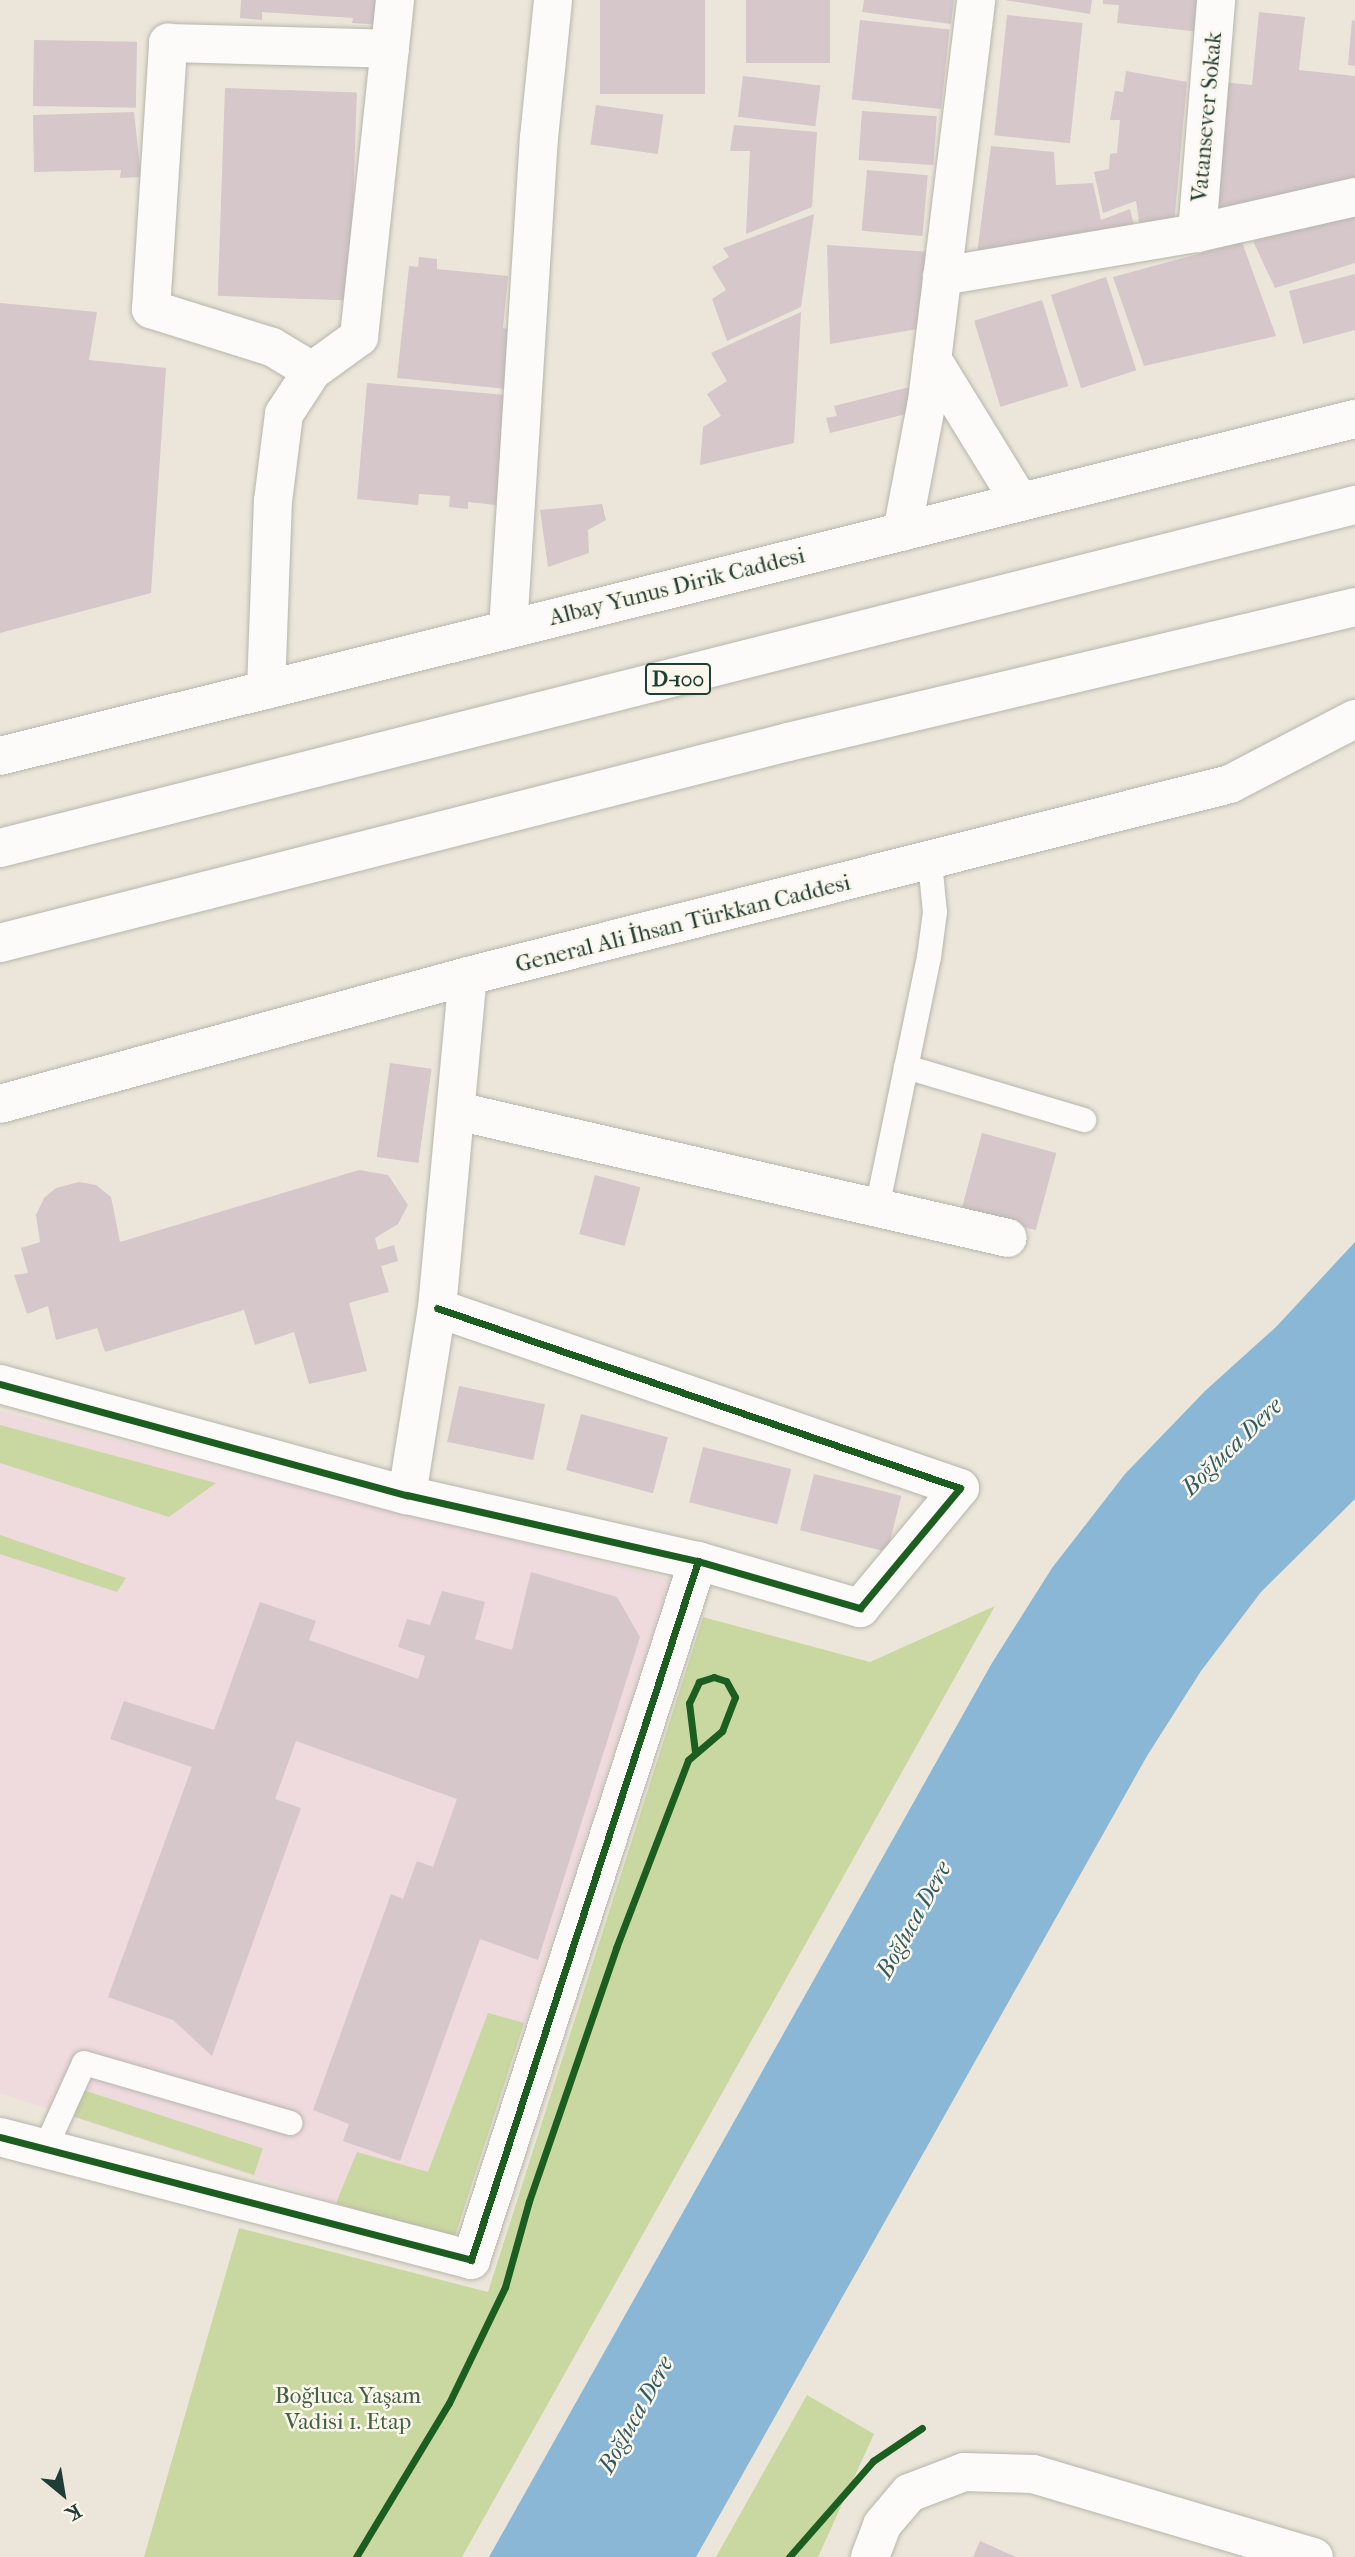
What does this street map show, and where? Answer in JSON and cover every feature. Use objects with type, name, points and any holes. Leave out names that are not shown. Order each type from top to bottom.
[{"type":"main road","points":[[266,690],[273,501],[284,414],[312,371],[359,337],[394,0]]},
{"type":"main road","points":[[509,629],[539,138],[554,0]]},
{"type":"main road","points":[[902,532],[932,359],[976,0]]},
{"type":"main road","name":"Vatansever Sokak","points":[[1197,233],[1216,0]]},
{"type":"main road","points":[[312,371],[272,347],[151,309],[168,43],[390,49]]},
{"type":"main road","points":[[942,276],[1197,233],[1355,197]]},
{"type":"main road","points":[[932,359],[1020,502]]},
{"type":"main road","name":"Albay Yunus Dirik Caddesi","points":[[0,756],[1355,419]]},
{"type":"main road","name":"D-100","points":[[0,848],[1355,505]]},
{"type":"main road","points":[[0,943],[788,742],[1355,607]]},
{"type":"main road","name":"General Ali İhsan Türkkan Caddesi","points":[[5,1101],[468,976],[930,863],[1230,785],[1355,719]]},
{"type":"main road","points":[[407,1495],[437,1308],[468,976]]},
{"type":"main road","points":[[457,1111],[1008,1238]]},
{"type":"main road","points":[[0,1384],[407,1495],[698,1561],[860,1608],[960,1488],[437,1308]]},
{"type":"main road","points":[[0,2137],[471,2260],[698,1561]]},
{"type":"main road","points":[[870,2557],[882,2525],[909,2493],[964,2472],[1033,2474],[1314,2557]]},
{"type":"lane","points":[[877,1208],[929,957],[935,912],[930,863]]},
{"type":"lane","points":[[906,1068],[1084,1120]]},
{"type":"lane","points":[[44,2149],[84,2063],[290,2123]]},
{"type":"shaded area","points":[[0,1411],[670,1579],[453,2242],[0,2093]]},
{"type":"green space","points":[[0,1425],[216,1483],[169,1517],[0,1463]]},
{"type":"green space","points":[[0,1535],[126,1578],[117,1592],[0,1554]]},
{"type":"green space","name":"Boğluca Yaşam Vadisi 1. Etap","points":[[995,1606],[462,2557],[144,2557],[239,2228],[488,2292],[703,1617],[870,1662]]},
{"type":"green space","points":[[488,2013],[524,2023],[454,2239],[336,2203],[357,2152],[428,2172]]},
{"type":"green space","points":[[83,2090],[263,2148],[254,2175],[74,2117]]},
{"type":"green space","points":[[807,2395],[874,2434],[818,2557],[716,2557]]},
{"type":"water","name":"Boğluca Dere","points":[[1355,1242],[1355,1499],[1261,1592],[1201,1671],[1147,1756],[696,2557],[489,2557],[992,1663],[1052,1568],[1125,1474],[1205,1391],[1276,1327]]},
{"type":"building","points":[[241,0],[385,0],[383,25],[352,23],[353,18],[262,12],[262,20],[240,18]]},
{"type":"building","points":[[600,0],[705,0],[705,94],[600,94]]},
{"type":"building","points":[[746,0],[830,0],[830,63],[746,63]]},
{"type":"building","points":[[864,0],[954,0],[951,24],[862,12]]},
{"type":"building","points":[[1005,0],[1092,0],[1090,14]]},
{"type":"building","points":[[1103,0],[1205,0],[1201,32],[1117,23],[1119,5],[1103,4]]},
{"type":"building","points":[[1259,12],[1305,17],[1299,70],[1355,76],[1355,180],[1222,212],[1209,207],[1221,82],[1252,85]]},
{"type":"building","points":[[1007,15],[1083,23],[1070,143],[994,135]]},
{"type":"building","points":[[860,20],[950,29],[941,109],[852,100]]},
{"type":"building","points":[[1352,20],[1355,21],[1355,66],[1348,65]]},
{"type":"building","points":[[34,40],[137,42],[136,108],[33,106]]},
{"type":"building","points":[[1126,71],[1187,82],[1174,224],[1141,234],[1136,201],[1103,213],[1094,172],[1109,169],[1110,154],[1117,153],[1120,120],[1110,120],[1115,91],[1123,92]]},
{"type":"building","points":[[743,76],[820,86],[815,126],[738,117]]},
{"type":"building","points":[[225,88],[357,93],[350,300],[218,296]]},
{"type":"building","points":[[596,105],[663,114],[658,154],[590,145]]},
{"type":"building","points":[[862,111],[937,116],[933,165],[859,160]]},
{"type":"building","points":[[134,112],[141,177],[120,178],[121,170],[34,172],[33,115]]},
{"type":"building","points":[[734,125],[817,132],[812,207],[746,234],[750,151],[730,151]]},
{"type":"building","points":[[991,146],[1054,152],[1056,185],[1093,183],[1101,220],[1130,209],[1136,234],[976,262]]},
{"type":"building","points":[[867,170],[928,175],[922,236],[862,231]]},
{"type":"building","points":[[814,214],[801,307],[727,341],[712,299],[726,290],[712,267],[729,257],[723,248]]},
{"type":"building","points":[[1355,214],[1355,263],[1275,288],[1253,241]]},
{"type":"building","points":[[1242,242],[1276,336],[1144,366],[1113,277]]},
{"type":"building","points":[[827,245],[931,252],[923,328],[830,344]]},
{"type":"building","points":[[419,257],[437,259],[437,269],[508,276],[503,328],[514,330],[507,389],[397,378],[409,266],[418,267]]},
{"type":"building","points":[[1355,274],[1355,330],[1303,344],[1289,291]]},
{"type":"building","points":[[1106,277],[1136,370],[1081,388],[1051,295]]},
{"type":"building","points":[[1042,300],[1068,386],[1000,407],[974,321]]},
{"type":"building","points":[[0,303],[97,312],[89,360],[166,368],[151,593],[0,633]]},
{"type":"building","points":[[801,312],[794,443],[700,465],[703,427],[721,416],[707,394],[727,381],[711,353]]},
{"type":"building","points":[[367,383],[506,395],[496,505],[468,502],[468,509],[449,507],[450,496],[419,494],[418,505],[357,499]]},
{"type":"building","points":[[918,385],[914,412],[830,433],[826,418],[837,416],[834,406]]},
{"type":"building","points":[[602,504],[606,520],[588,530],[589,553],[548,567],[540,510]]},
{"type":"building","points":[[390,1063],[432,1069],[418,1163],[377,1157]]},
{"type":"building","points":[[982,1133],[1056,1153],[1036,1230],[961,1210]]},
{"type":"building","points":[[359,1170],[388,1175],[408,1205],[398,1224],[375,1238],[378,1250],[394,1245],[398,1261],[381,1266],[389,1292],[349,1303],[367,1371],[309,1384],[294,1332],[255,1345],[244,1310],[105,1352],[97,1328],[56,1340],[48,1306],[27,1314],[14,1275],[28,1273],[21,1248],[40,1242],[36,1215],[44,1198],[56,1188],[79,1182],[96,1185],[111,1197],[120,1242]]},
{"type":"building","points":[[595,1175],[640,1187],[625,1246],[579,1234]]},
{"type":"building","points":[[459,1386],[545,1404],[533,1460],[447,1442]]},
{"type":"building","points":[[581,1414],[668,1437],[653,1493],[566,1470]]},
{"type":"building","points":[[703,1447],[791,1469],[778,1524],[689,1502]]},
{"type":"building","points":[[814,1474],[901,1496],[887,1552],[800,1530]]},
{"type":"building","points":[[531,1572],[617,1597],[640,1637],[538,1960],[480,1939],[400,2161],[343,2141],[349,2124],[313,2110],[391,1894],[403,1899],[417,1861],[433,1867],[457,1799],[296,1741],[275,1799],[301,1808],[212,2056],[173,2020],[108,1997],[192,1767],[110,1739],[124,1701],[214,1730],[260,1602],[316,1621],[309,1640],[418,1679],[425,1656],[398,1647],[407,1619],[430,1625],[442,1591],[485,1602],[475,1639],[512,1650]]},
{"type":"building","points":[[980,2541],[1016,2557],[973,2557]]},
{"type":"cycle path","points":[[0,1384],[407,1495],[698,1561],[860,1608],[960,1488],[437,1308]]},
{"type":"cycle path","points":[[0,2137],[471,2260],[698,1561]]},
{"type":"cycle path","points":[[356,2557],[449,2403],[505,2287],[529,2201],[616,1948],[688,1760],[722,1731],[735,1697],[726,1681],[714,1677],[699,1682],[689,1703],[695,1752]]},
{"type":"cycle path","points":[[789,2557],[873,2461],[922,2428]]}]
